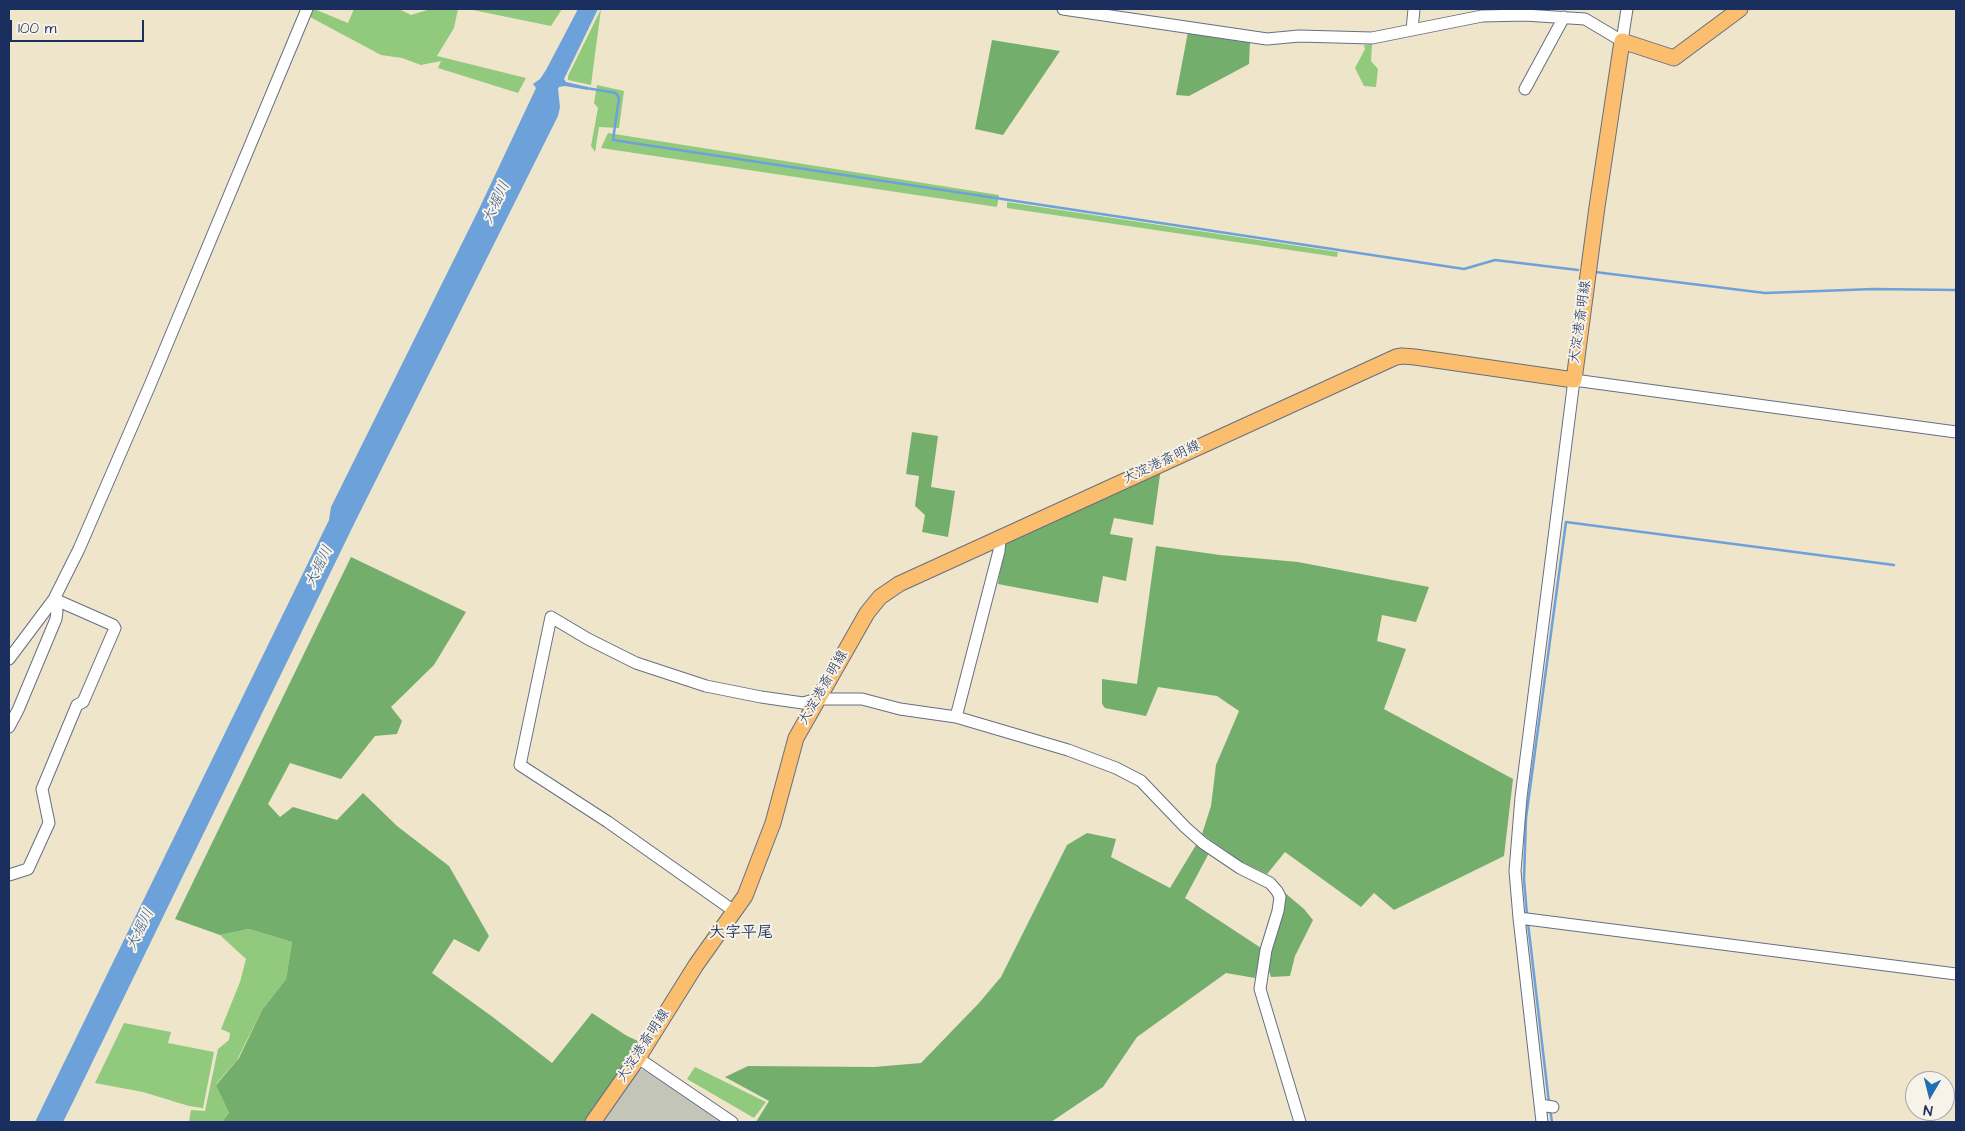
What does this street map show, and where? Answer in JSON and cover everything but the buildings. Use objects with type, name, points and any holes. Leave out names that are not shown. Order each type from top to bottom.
[{"type":"main road","points":[[1622,41],[1674,58],[1740,9]]},
{"type":"main road","name":"大淀港斎明線","points":[[593,1122],[638,1058],[664,1014],[745,896],[773,823],[796,738],[867,613],[880,597],[899,584],[1396,357],[1415,357],[1574,380],[1622,41]]},
{"type":"street","points":[[9,660],[54,599],[79,549],[150,386],[307,9]]},
{"type":"street","points":[[1062,9],[1267,39],[1298,36],[1372,38],[1412,30],[1458,14],[1526,12],[1564,17],[1579,13],[1622,41],[1627,9]]},
{"type":"street","points":[[1412,30],[1414,9]]},
{"type":"street","points":[[1525,89],[1564,17]]},
{"type":"street","points":[[1542,1122],[1547,1106],[1525,919],[1516,872],[1521,797],[1574,380],[1956,432]]},
{"type":"street","points":[[956,717],[999,551],[1000,538]]},
{"type":"street","points":[[9,727],[56,619],[58,611],[54,599]]},
{"type":"street","points":[[9,875],[28,869],[49,823],[42,788],[77,705],[83,702],[114,628],[112,625],[54,599]]},
{"type":"street","points":[[734,911],[608,822],[520,765],[552,617],[588,639],[636,664],[706,686],[803,703],[818,699],[862,699],[900,708],[956,717],[1068,750],[1116,768],[1141,782],[1203,843],[1240,868],[1270,883],[1280,897],[1278,911],[1266,950],[1260,989],[1300,1122]]},
{"type":"street","points":[[1525,919],[1956,974]]},
{"type":"street","points":[[638,1058],[732,1122]]},
{"type":"shaded area","points":[[645,1069],[722,1122],[602,1122],[637,1071]]},
{"type":"green space","points":[[314,9],[348,23],[354,9],[399,9],[411,15],[431,9],[458,9],[454,28],[437,56],[526,78],[518,93],[438,68],[441,61],[421,65],[402,58],[381,55],[310,17]]},
{"type":"green space","points":[[468,9],[562,9],[551,26]]},
{"type":"green space","points":[[601,9],[591,85],[568,80],[568,76]]},
{"type":"green space","points":[[1188,32],[1250,42],[1249,64],[1189,96],[1176,95]]},
{"type":"green space","points":[[992,40],[1060,51],[1003,135],[975,129]]},
{"type":"green space","points":[[1372,44],[1371,61],[1378,69],[1376,87],[1364,86],[1355,68],[1365,49],[1364,45]]},
{"type":"green space","points":[[597,85],[624,91],[619,128],[599,127],[595,152],[591,146],[598,108],[594,103]]},
{"type":"green space","points":[[608,133],[999,195],[997,207],[601,148]]},
{"type":"green space","points":[[1007,202],[1338,252],[1337,257],[1007,208]]},
{"type":"green space","points":[[912,432],[938,436],[931,487],[955,491],[948,537],[922,532],[925,515],[915,506],[919,476],[906,474]]},
{"type":"green space","points":[[1161,468],[1153,525],[1114,518],[1110,534],[1133,538],[1126,581],[1103,576],[1098,603],[998,584],[1005,540]]},
{"type":"green space","points":[[1156,546],[1220,555],[1298,562],[1429,587],[1416,622],[1382,615],[1377,641],[1406,649],[1384,709],[1513,779],[1504,856],[1394,910],[1374,893],[1361,907],[1285,852],[1267,874],[1242,862],[1202,834],[1211,806],[1216,765],[1239,711],[1217,696],[1158,687],[1146,716],[1105,708],[1102,704],[1102,679],[1137,684]]},
{"type":"green space","points":[[351,557],[466,612],[434,665],[391,707],[402,721],[397,734],[375,736],[341,779],[290,763],[268,804],[280,817],[293,807],[337,820],[363,793],[397,826],[449,866],[489,936],[479,952],[454,939],[432,973],[552,1063],[592,1013],[627,1036],[640,1042],[586,1122],[222,1122],[229,1113],[216,1085],[239,1058],[262,1010],[286,979],[292,942],[249,929],[220,935],[175,919]]},
{"type":"green space","points":[[1087,833],[1116,839],[1111,857],[1170,888],[1196,845],[1209,853],[1185,898],[1261,948],[1271,947],[1284,913],[1285,893],[1304,909],[1313,920],[1295,956],[1290,976],[1271,977],[1267,965],[1258,966],[1255,978],[1226,973],[1137,1037],[1103,1087],[1051,1122],[756,1122],[769,1101],[725,1077],[748,1066],[874,1067],[921,1063],[979,1003],[1001,977],[1067,845]]},
{"type":"green space","points":[[249,929],[292,942],[286,979],[262,1010],[237,1060],[216,1084],[229,1113],[222,1122],[189,1122],[191,1110],[205,1111],[218,1049],[229,1040],[230,1033],[221,1029],[240,982],[246,959],[220,935]]},
{"type":"green space","points":[[124,1023],[171,1032],[168,1043],[214,1052],[203,1108],[189,1106],[143,1092],[95,1083]]},
{"type":"green space","points":[[695,1067],[766,1102],[754,1118],[687,1079]]},
{"type":"water","name":"大堀川","points":[[578,9],[598,9],[564,79],[566,82],[588,87],[588,90],[565,86],[559,87],[560,107],[558,116],[356,520],[63,1122],[35,1122],[329,520],[331,507],[479,209],[536,88],[533,84],[540,79],[546,70]]},
{"type":"waterway","points":[[586,88],[616,93],[619,98],[613,140],[1464,269],[1495,260],[1578,270]]},
{"type":"waterway","points":[[1595,272],[1765,293],[1874,289],[1956,290]]},
{"type":"waterway","points":[[1527,915],[1524,879],[1526,818],[1566,522],[1894,565]]},
{"type":"waterway","points":[[1528,923],[1549,1103]]},
{"type":"waterway","points":[[1550,1109],[1552,1122]]},
{"type":"district","name":"大字平尾","points":[[741,934]]}]
